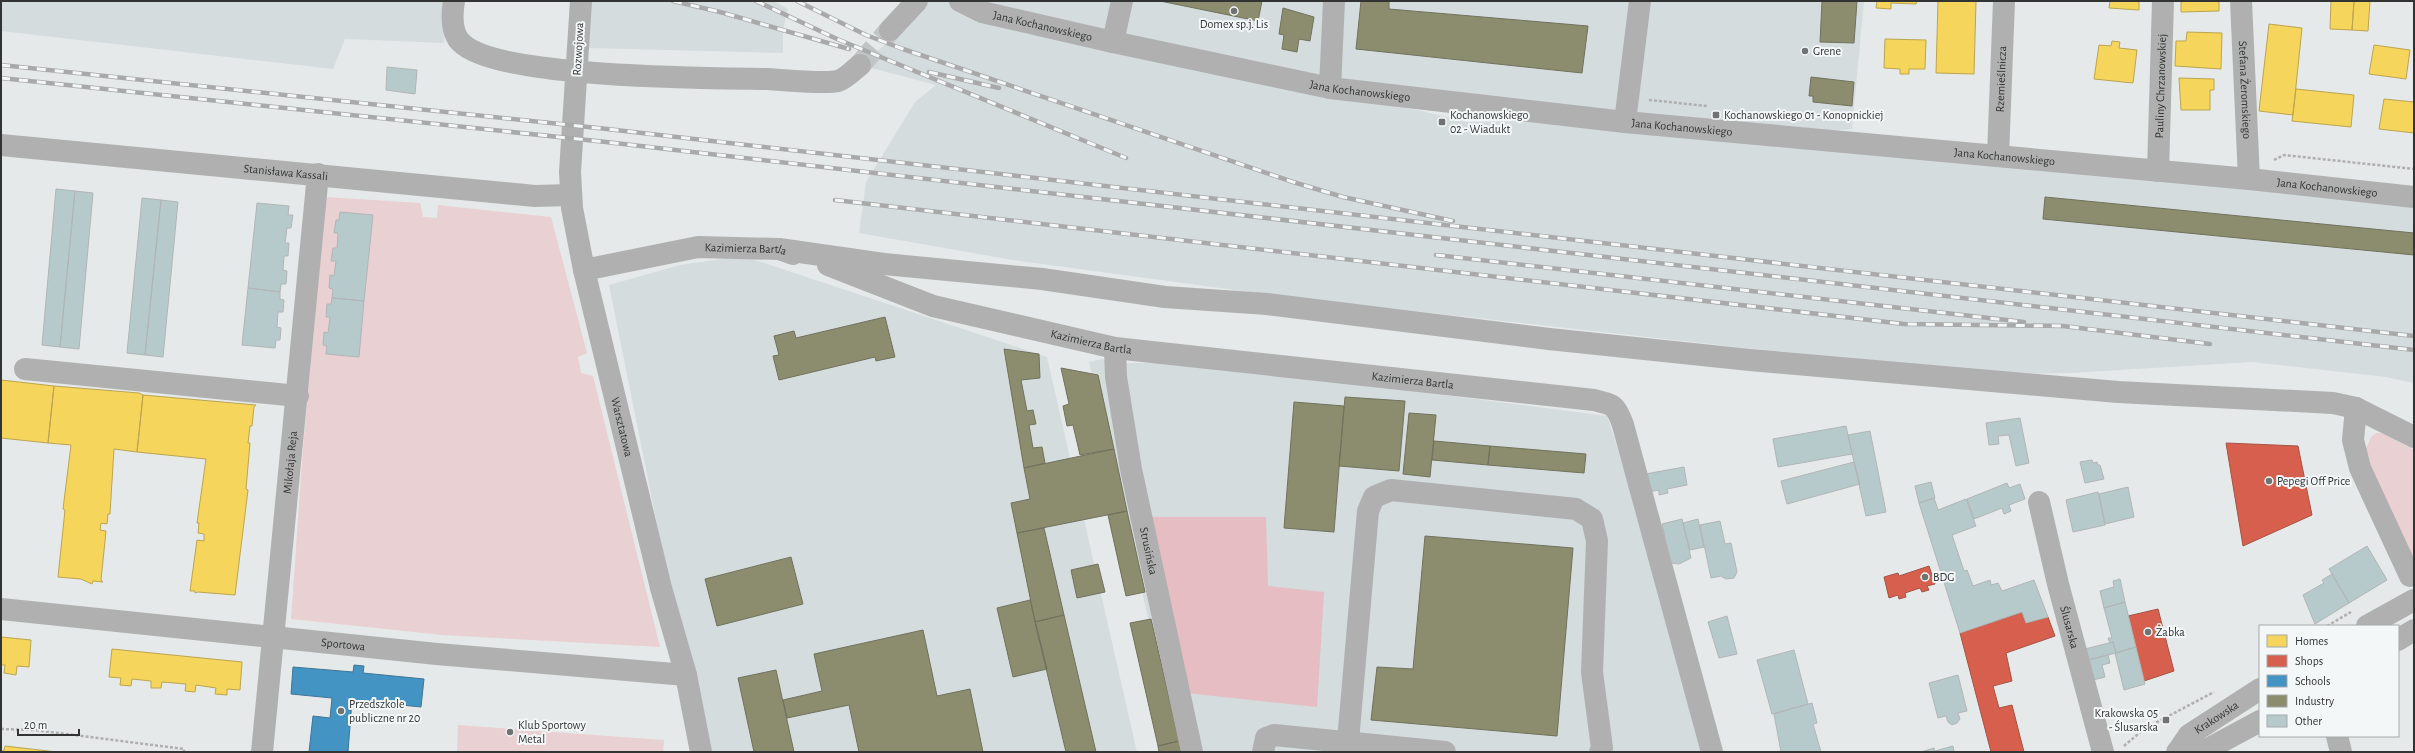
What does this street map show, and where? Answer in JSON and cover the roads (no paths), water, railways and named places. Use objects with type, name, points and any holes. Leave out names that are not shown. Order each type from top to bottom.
[{"type":"street","points":[[454,1],[453,26],[458,40],[467,47],[494,58],[552,70],[678,77],[838,81],[860,65]]},
{"type":"street","name":"Rozwojowa","points":[[575,97],[581,1]]},
{"type":"street","points":[[890,30],[917,1]]},
{"type":"street","name":"Jana Kochanowskiego","points":[[960,1],[982,12],[1113,42],[1330,88],[1625,122],[2158,171],[2248,170],[2414,197]]},
{"type":"street","points":[[1113,42],[1122,1]]},
{"type":"street","points":[[1330,88],[1334,1]]},
{"type":"street","points":[[1625,122],[1640,1]]},
{"type":"street","name":"Rzemieślnicza","points":[[1998,156],[2004,1]]},
{"type":"street","name":"Pauliny Chrzanowskiej","points":[[2158,171],[2164,1]]},
{"type":"street","name":"Stefana Żeromskiego","points":[[2241,1],[2248,170]]},
{"type":"street","name":"Warsztatowa","points":[[575,97],[570,172],[571,195],[584,270],[661,588],[686,675],[701,752]]},
{"type":"street","name":"Stanisława Kassali","points":[[1,145],[318,174],[534,196],[571,195]]},
{"type":"street","name":"Mikołaja Reja","points":[[262,752],[298,396],[318,174]]},
{"type":"street","name":"Kazimierza Bartla","points":[[584,270],[698,248],[779,249],[836,268],[933,306],[1115,348],[1587,399],[1612,404],[1617,410],[1623,425],[1712,752]]},
{"type":"street","points":[[779,249],[884,264],[1042,279],[1165,297],[1267,304],[1549,339],[1750,360],[2118,392],[2333,403],[2356,408],[2414,437]]},
{"type":"street","name":"Strusińska","points":[[1115,348],[1116,377],[1131,469],[1192,752]]},
{"type":"street","points":[[25,369],[298,396]]},
{"type":"street","points":[[2356,408],[2354,440],[2360,468],[2410,576]]},
{"type":"street","points":[[1348,741],[1368,511],[1374,497],[1391,490],[1576,509],[1592,519],[1597,541],[1592,622],[1592,672],[1602,748],[1600,752]]},
{"type":"street","name":"Ślusarska","points":[[2039,502],[2058,584],[2112,750]]},
{"type":"street","points":[[2368,625],[2414,600]]},
{"type":"street","name":"Sportowa","points":[[1,610],[273,636],[438,654],[686,675]]},
{"type":"street","points":[[2399,639],[2414,630]]},
{"type":"street","name":"Krakowska","points":[[2177,752],[2189,735],[2259,690]]},
{"type":"street","name":"Krakowska","points":[[2177,752],[2208,749],[2259,722]]},
{"type":"street","points":[[1263,752],[1266,738],[1274,735],[1301,745],[1348,741],[1445,752]]},
{"type":"street","points":[[2337,737],[2341,752]]},
{"type":"tunnel","points":[[860,65],[890,30]]},
{"type":"railway","points":[[673,1],[720,12],[849,49]]},
{"type":"railway","points":[[756,1],[837,39],[1126,158]]},
{"type":"railway","points":[[797,1],[866,35],[903,49],[1293,182],[1343,197],[1453,221]]},
{"type":"railway","points":[[1,65],[607,129],[2414,336]]},
{"type":"railway","points":[[929,72],[999,88]]},
{"type":"railway","points":[[1,78],[606,142],[2414,350]]},
{"type":"railway","points":[[835,200],[1904,324],[2063,326],[2210,344]]},
{"type":"railway","points":[[1436,255],[2024,322]]},
{"type":"place","name":"Domex sp.j. Lis","points":[[1234,11]]},
{"type":"place","name":"Grene","points":[[1805,51]]},
{"type":"place","name":"Kochanowskiego 01 - Konopnickiej","points":[[1716,115]]},
{"type":"place","name":"Kochanowskiego 02 - Wiadukt","points":[[1442,122]]},
{"type":"place","name":"Pepegi Off Price","points":[[2269,481]]},
{"type":"place","name":"BDG","points":[[1925,577]]},
{"type":"place","name":"Żabka","points":[[2148,632]]},
{"type":"place","name":"Przedszkole publiczne nr 20","points":[[341,711]]},
{"type":"place","name":"Krakowska 05 - Ślusarska","points":[[2166,720]]},
{"type":"place","name":"Klub Sportowy Metal","points":[[510,732]]}]
